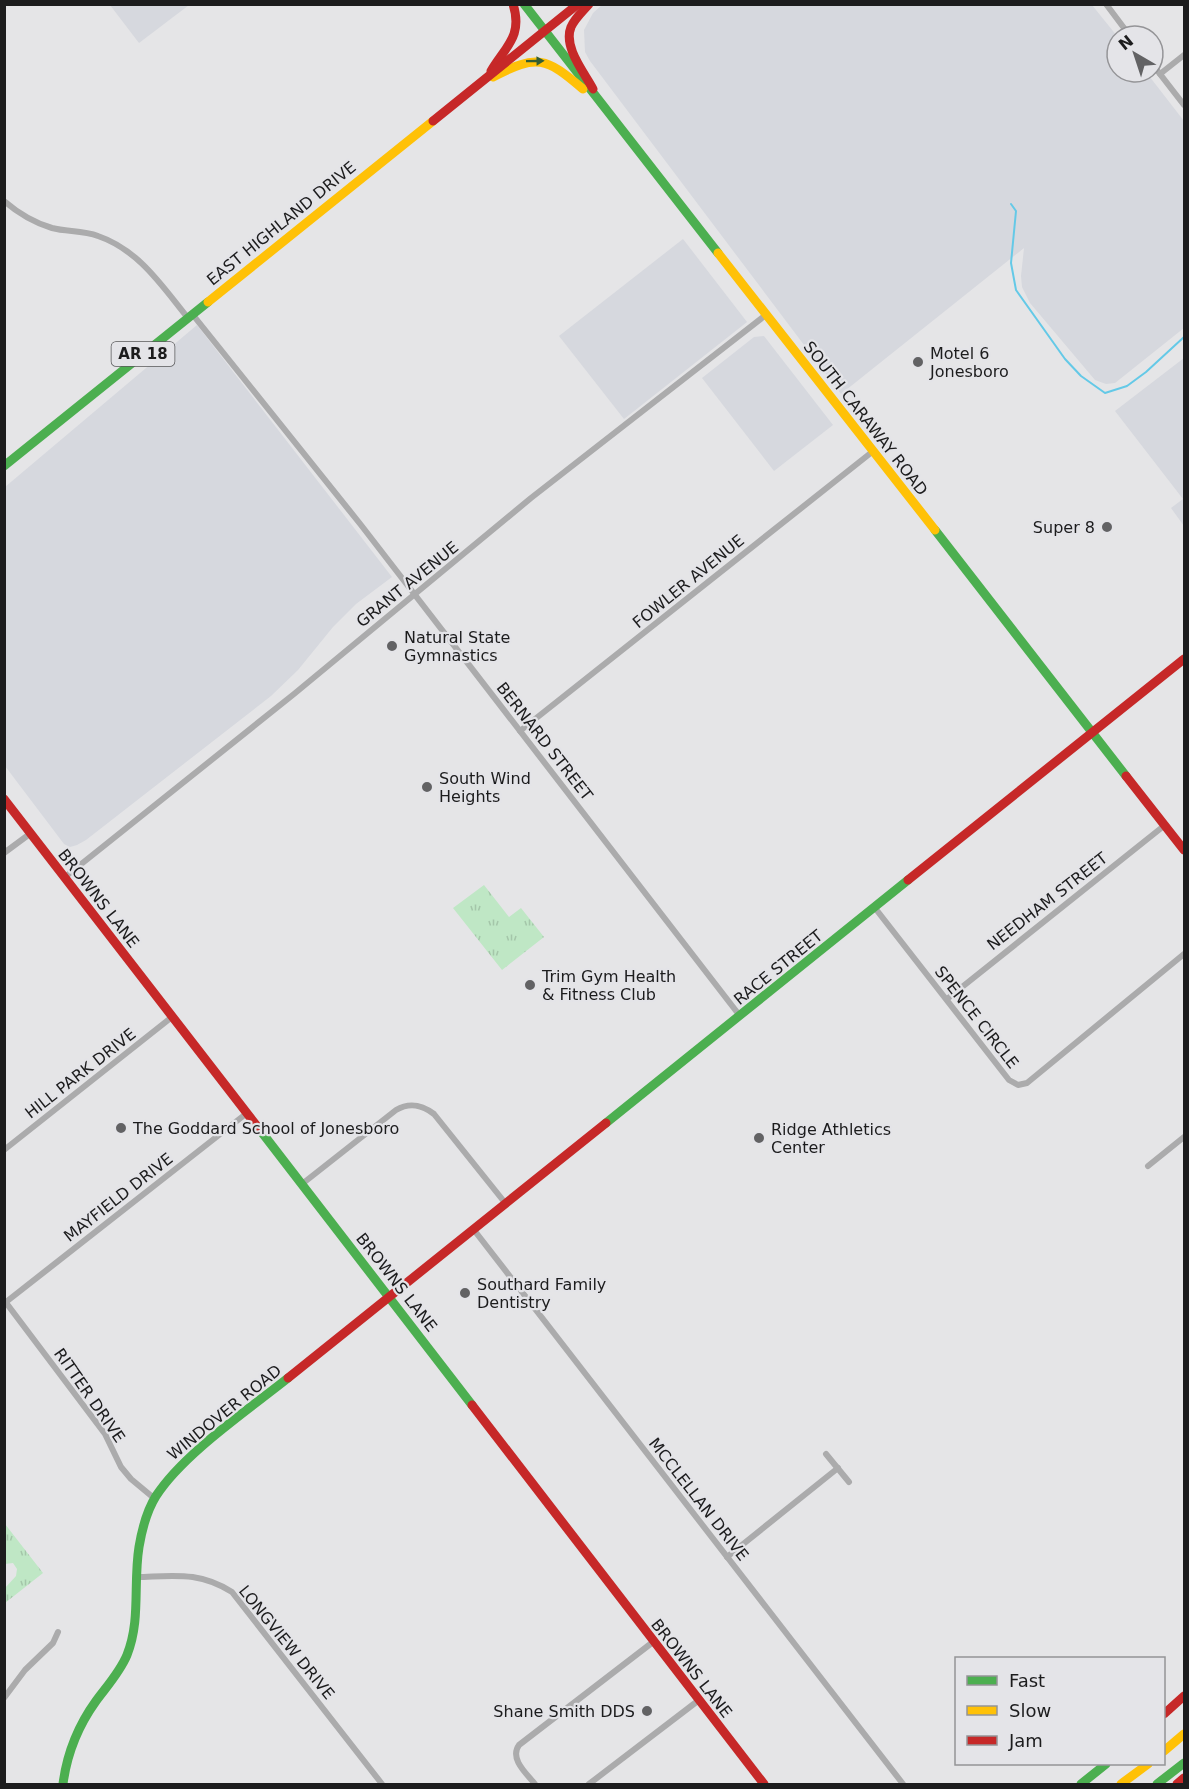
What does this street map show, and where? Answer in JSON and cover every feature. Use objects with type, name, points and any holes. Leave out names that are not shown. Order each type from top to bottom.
[{"type":"main road","points":[[485,78],[512,44],[518,20],[513,4]]},
{"type":"main road","name":"SOUTH CARAWAY ROAD","points":[[524,4],[1185,850]]},
{"type":"main road","name":"EAST HIGHLAND DRIVE","points":[[4,466],[578,4]]},
{"type":"main road","points":[[589,4],[570,28],[569,41],[600,104]]},
{"type":"main road","points":[[485,78],[524,62],[544,61],[562,70],[600,104]]},
{"type":"main road","name":"RACE STREET","points":[[390,1298],[1185,659]]},
{"type":"main road","name":"BROWNS LANE","points":[[4,799],[764,1785]]},
{"type":"main road","name":"WINDOVER ROAD","points":[[63,1785],[66,1761],[79,1726],[115,1678],[128,1652],[138,1613],[137,1577],[141,1530],[155,1498],[175,1471],[203,1447],[390,1298]]},
{"type":"main road","points":[[1165,1713],[1185,1696]]},
{"type":"main road","points":[[1165,1750],[1185,1734]]},
{"type":"main road","points":[[1157,1785],[1185,1763]]},
{"type":"main road","points":[[1081,1785],[1105,1765]]},
{"type":"main road","points":[[1121,1785],[1147,1765]]},
{"type":"main road","points":[[1177,1785],[1185,1778]]},
{"type":"street","points":[[1106,4],[1121,24]]},
{"type":"street","points":[[1165,70],[1185,55]]},
{"type":"street","points":[[1165,80],[1185,105]]},
{"type":"street","name":"BERNARD STREET","points":[[4,201],[36,222],[53,228],[85,232],[123,247],[149,270],[260,397],[740,1016]]},
{"type":"street","name":"GRANT AVENUE","points":[[64,877],[415,596],[531,498],[767,314]]},
{"type":"street","name":"FOWLER AVENUE","points":[[520,731],[872,452]]},
{"type":"street","name":"NEEDHAM STREET","points":[[947,999],[1165,825]]},
{"type":"street","points":[[4,854],[31,833]]},
{"type":"street","name":"SPENCE CIRCLE","points":[[875,908],[1009,1080],[1022,1085],[1185,954]]},
{"type":"street","name":"HILL PARK DRIVE","points":[[4,1150],[172,1017]]},
{"type":"street","points":[[302,1184],[396,1110],[412,1105],[426,1108],[434,1114],[506,1204]]},
{"type":"street","name":"MAYFIELD DRIVE","points":[[5,1301],[247,1113]]},
{"type":"street","points":[[1148,1166],[1185,1137]]},
{"type":"street","name":"MCCLELLAN DRIVE","points":[[474,1230],[903,1785]]},
{"type":"street","name":"RITTER DRIVE","points":[[5,1301],[105,1434],[121,1467],[130,1479],[155,1498]]},
{"type":"street","points":[[826,1454],[849,1482]]},
{"type":"street","points":[[727,1557],[838,1468]]},
{"type":"street","name":"LONGVIEW DRIVE","points":[[137,1577],[190,1576],[208,1579],[231,1592],[382,1785]]},
{"type":"street","points":[[4,1698],[25,1670],[53,1643],[58,1632]]},
{"type":"street","points":[[536,1785],[516,1760],[515,1752],[519,1745],[653,1642]]},
{"type":"street","points":[[589,1785],[699,1700]]},
{"type":"shaded area","points":[[603,4],[1092,5],[1107,24],[1105,24],[1105,84],[1155,84],[1184,121],[1184,328],[1115,383],[1106,384],[1095,380],[1030,303],[1022,287],[1024,248],[841,394],[590,61],[585,52],[584,30],[593,13]]},
{"type":"shaded area","points":[[110,5],[189,5],[139,43]]},
{"type":"shaded area","points":[[683,239],[747,322],[624,419],[559,336]]},
{"type":"shaded area","points":[[197,325],[392,577],[356,604],[333,627],[298,670],[271,696],[86,840],[70,847],[64,844],[5,766],[5,487]]},
{"type":"shaded area","points":[[764,336],[833,425],[774,471],[702,378],[754,337]]},
{"type":"shaded area","points":[[1184,358],[1184,526],[1171,508],[1183,499],[1115,411]]},
{"type":"green space","points":[[484,885],[509,917],[521,908],[544,937],[502,970],[453,908]]},
{"type":"green space","points":[[5,1524],[43,1573],[5,1603],[5,1588],[16,1576],[17,1569],[13,1563],[5,1564]]},
{"type":"waterway","points":[[1011,204],[1016,211],[1011,263],[1016,290],[1065,359],[1081,376],[1105,393],[1127,386],[1184,337]]},
{"type":"traffic: fast","points":[[524,4],[718,253]]},
{"type":"traffic: fast","points":[[4,466],[208,302]]},
{"type":"traffic: fast","points":[[935,530],[1126,776]]},
{"type":"traffic: fast","points":[[606,1123],[908,880]]},
{"type":"traffic: fast","points":[[260,1130],[472,1405]]},
{"type":"traffic: fast","points":[[63,1784],[67,1761],[79,1730],[127,1655],[134,1629],[139,1547],[145,1521],[156,1496],[182,1464],[288,1378]]},
{"type":"traffic: fast","points":[[1157,1784],[1184,1763]]},
{"type":"traffic: fast","points":[[1081,1784],[1105,1765]]},
{"type":"traffic: slow","points":[[493,77],[520,65],[541,62],[560,70],[583,89]]},
{"type":"traffic: slow","points":[[208,302],[433,121]]},
{"type":"traffic: slow","points":[[718,253],[935,530]]},
{"type":"traffic: slow","points":[[1165,1750],[1184,1734]]},
{"type":"traffic: slow","points":[[1121,1784],[1147,1765]]},
{"type":"traffic: jam","points":[[491,71],[514,33],[516,15],[513,4]]},
{"type":"traffic: jam","points":[[433,121],[578,4]]},
{"type":"traffic: jam","points":[[589,4],[571,27],[569,35],[572,51],[593,89]]},
{"type":"traffic: jam","points":[[908,880],[1184,659]]},
{"type":"traffic: jam","points":[[1126,776],[1184,850]]},
{"type":"traffic: jam","points":[[4,799],[260,1130]]},
{"type":"traffic: jam","points":[[288,1378],[606,1123]]},
{"type":"traffic: jam","points":[[472,1405],[764,1784]]},
{"type":"traffic: jam","points":[[1165,1713],[1184,1696]]},
{"type":"traffic: jam","points":[[1177,1784],[1184,1778]]},
{"type":"place","name":"Motel 6 Jonesboro","points":[[918,362]]},
{"type":"place","name":"Super 8","points":[[1107,527]]},
{"type":"place","name":"Natural State Gymnastics","points":[[392,646]]},
{"type":"place","name":"South Wind Heights","points":[[427,787]]},
{"type":"place","name":"Trim Gym Health & Fitness Club","points":[[530,985]]},
{"type":"place","name":"The Goddard School of Jonesboro","points":[[121,1128]]},
{"type":"place","name":"Ridge Athletics Center","points":[[759,1138]]},
{"type":"place","name":"Southard Family Dentistry","points":[[465,1293]]},
{"type":"place","name":"Shane Smith DDS","points":[[647,1711]]}]
